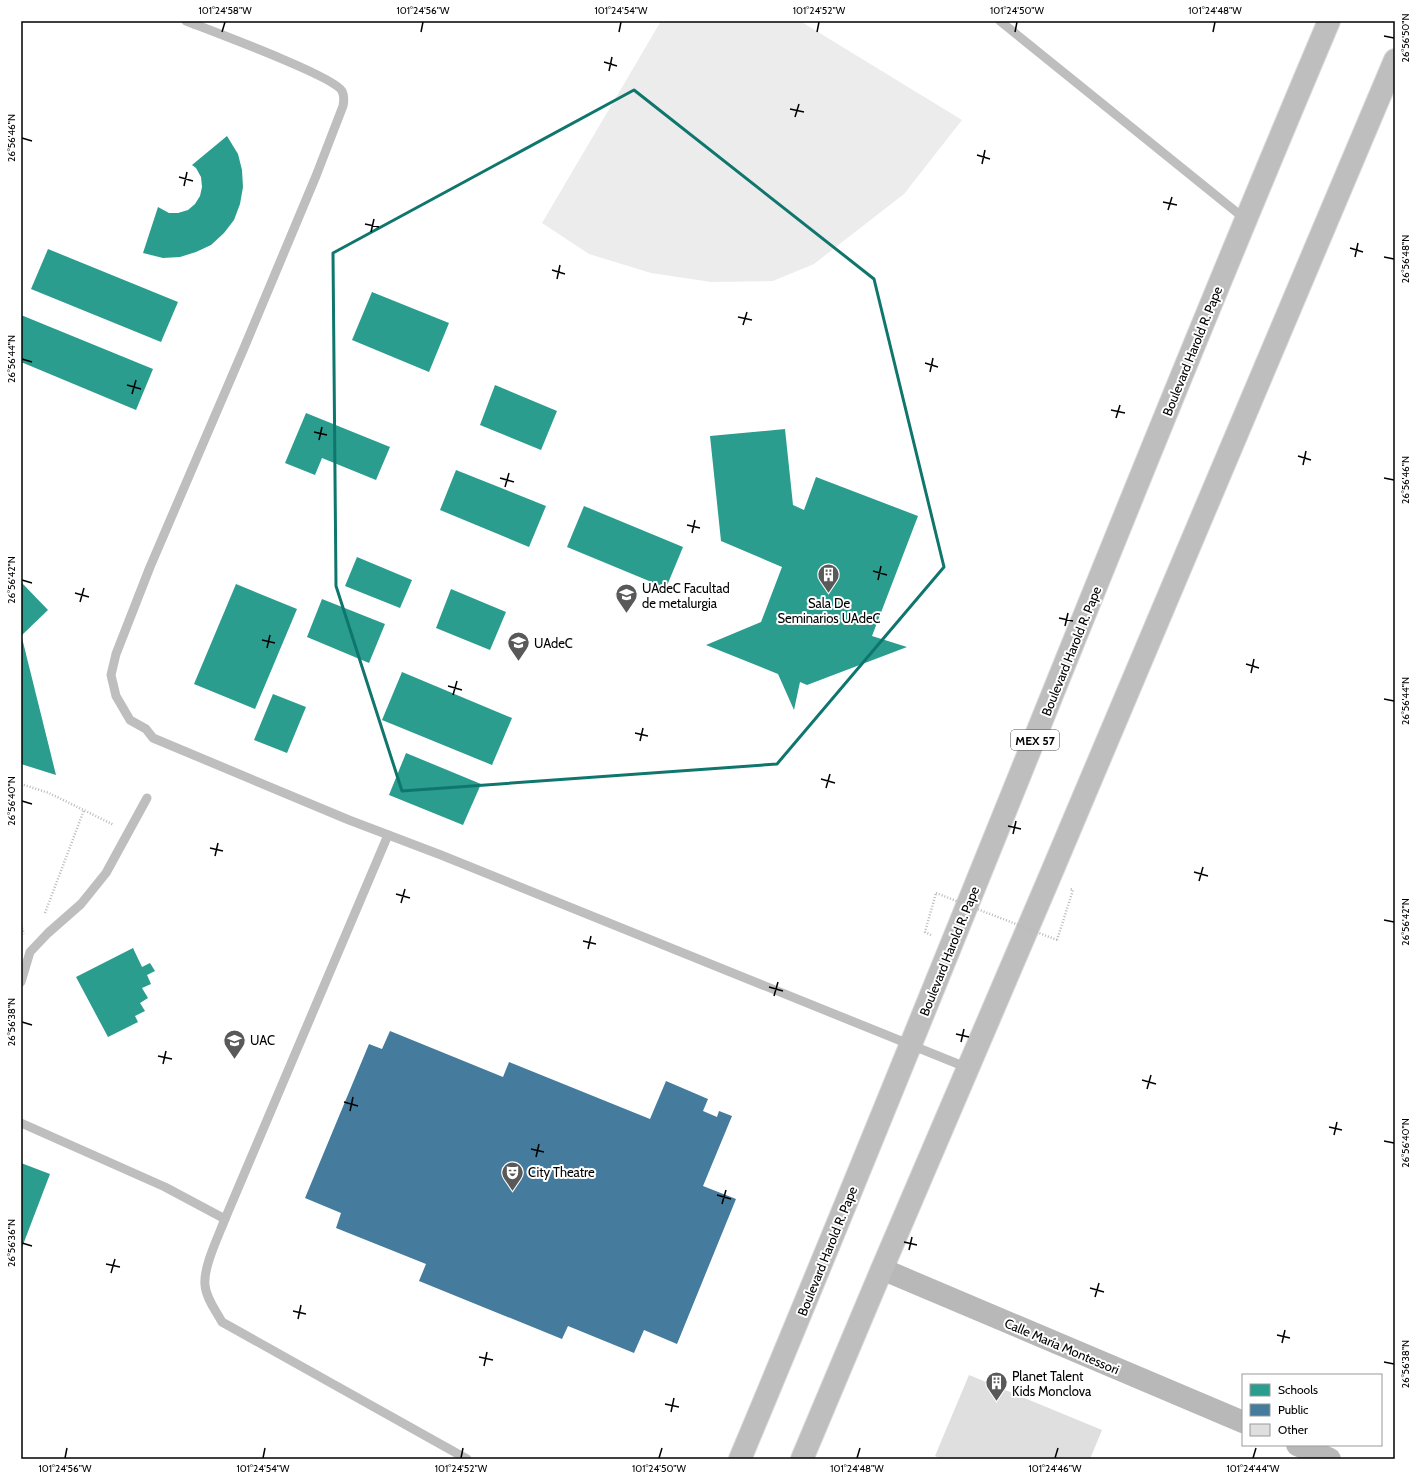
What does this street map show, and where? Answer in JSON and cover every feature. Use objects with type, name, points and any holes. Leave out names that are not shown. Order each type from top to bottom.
[{"type":"highway","name":"Boulevard Harold R. Pape","points":[[740,1459],[817,1277],[1245,219],[1329,21]]},
{"type":"highway","points":[[802,1459],[1395,60]]},
{"type":"main road","name":"Calle María Montessori","points":[[882,1269],[1242,1422]]},
{"type":"main road","points":[[1299,1446],[1330,1459]]},
{"type":"lane","points":[[186,21],[306,69],[334,84],[342,90],[344,106],[244,348],[128,620],[116,654],[111,676],[116,696],[130,720],[146,730],[153,738],[245,777],[968,1068]]},
{"type":"lane","points":[[1000,21],[1245,219]]},
{"type":"lane","points":[[21,982],[30,952],[48,933],[81,904],[106,873],[147,798]]},
{"type":"lane","points":[[388,835],[225,1219],[206,1270],[205,1285],[208,1297],[222,1322],[467,1459]]},
{"type":"lane","points":[[21,1123],[165,1187],[225,1219]]},
{"type":"path","points":[[21,784],[49,793],[128,832]]},
{"type":"path","points":[[45,915],[84,810]]},
{"type":"path","points":[[925,932],[936,893],[1057,940],[1073,890]]},
{"type":"highlighted area","points":[[634,90],[874,279],[944,567],[777,764],[402,791],[336,586],[333,253]]},
{"type":"shaded area","points":[[661,21],[800,21],[962,120],[904,194],[814,264],[773,281],[711,282],[651,273],[589,254],[542,223]]},
{"type":"building: Schools","points":[[227,136],[238,154],[242,170],[243,187],[240,204],[234,220],[224,233],[211,245],[196,252],[180,257],[163,258],[143,253],[158,207],[169,213],[178,213],[188,210],[195,204],[200,196],[202,187],[201,177],[196,168],[192,165]]},
{"type":"building: Schools","points":[[48,249],[178,302],[161,342],[31,289]]},
{"type":"building: Schools","points":[[372,292],[449,323],[429,372],[352,340]]},
{"type":"building: Schools","points":[[21,315],[153,369],[136,410],[21,362]]},
{"type":"building: Schools","points":[[495,385],[557,411],[541,450],[480,425]]},
{"type":"building: Schools","points":[[306,413],[390,447],[376,480],[322,458],[315,475],[285,463]]},
{"type":"building: Schools","name":"Sala De Seminarios UAdeC","points":[[785,429],[793,505],[804,510],[816,477],[918,516],[872,636],[907,647],[807,685],[800,682],[794,710],[778,674],[706,645],[761,622],[782,567],[721,541],[710,436]]},
{"type":"building: Schools","points":[[456,470],[546,506],[529,547],[440,510]]},
{"type":"building: Schools","points":[[584,506],[683,547],[666,588],[567,547]]},
{"type":"building: Schools","points":[[357,557],[412,580],[400,608],[345,586]]},
{"type":"building: Schools","points":[[21,582],[48,610],[21,636]]},
{"type":"building: Schools","points":[[236,584],[297,609],[255,709],[194,684]]},
{"type":"building: Schools","points":[[451,589],[506,612],[490,650],[436,628]]},
{"type":"building: Schools","points":[[322,599],[385,624],[369,663],[307,637]]},
{"type":"building: Schools","points":[[22,638],[56,775],[21,764]]},
{"type":"building: Schools","points":[[402,672],[512,718],[492,765],[382,720]]},
{"type":"building: Schools","points":[[273,694],[306,707],[287,753],[254,740]]},
{"type":"building: Schools","points":[[406,753],[481,784],[463,825],[389,795]]},
{"type":"building: Schools","points":[[133,948],[142,967],[150,963],[155,971],[147,975],[151,984],[142,988],[148,998],[140,1003],[145,1011],[135,1016],[138,1022],[108,1037],[76,977]]},
{"type":"building: Schools","points":[[21,1163],[50,1174],[21,1250]]},
{"type":"building: Public","name":"City Theatre","points":[[390,1031],[503,1077],[509,1062],[650,1119],[666,1081],[708,1099],[703,1111],[717,1117],[719,1111],[732,1116],[703,1186],[736,1199],[677,1344],[644,1330],[634,1353],[568,1326],[562,1339],[419,1281],[426,1264],[336,1228],[341,1213],[305,1198],[369,1044],[382,1049]]},
{"type":"building: Other","name":"Planet Talent Kids Monclova","points":[[969,1375],[1102,1430],[1090,1459],[942,1459],[935,1456]]},
{"type":"place","name":"Sala De Seminarios UAdeC","points":[[829,594]]},
{"type":"place","name":"UAdeC Facultad de metalurgia","points":[[627,614]]},
{"type":"place","name":"UAdeC","points":[[518,662]]},
{"type":"place","name":"UAC","points":[[235,1060]]},
{"type":"place","name":"City Theatre","points":[[513,1192]]},
{"type":"place","name":"Planet Talent Kids Monclova","points":[[996,1402]]}]
